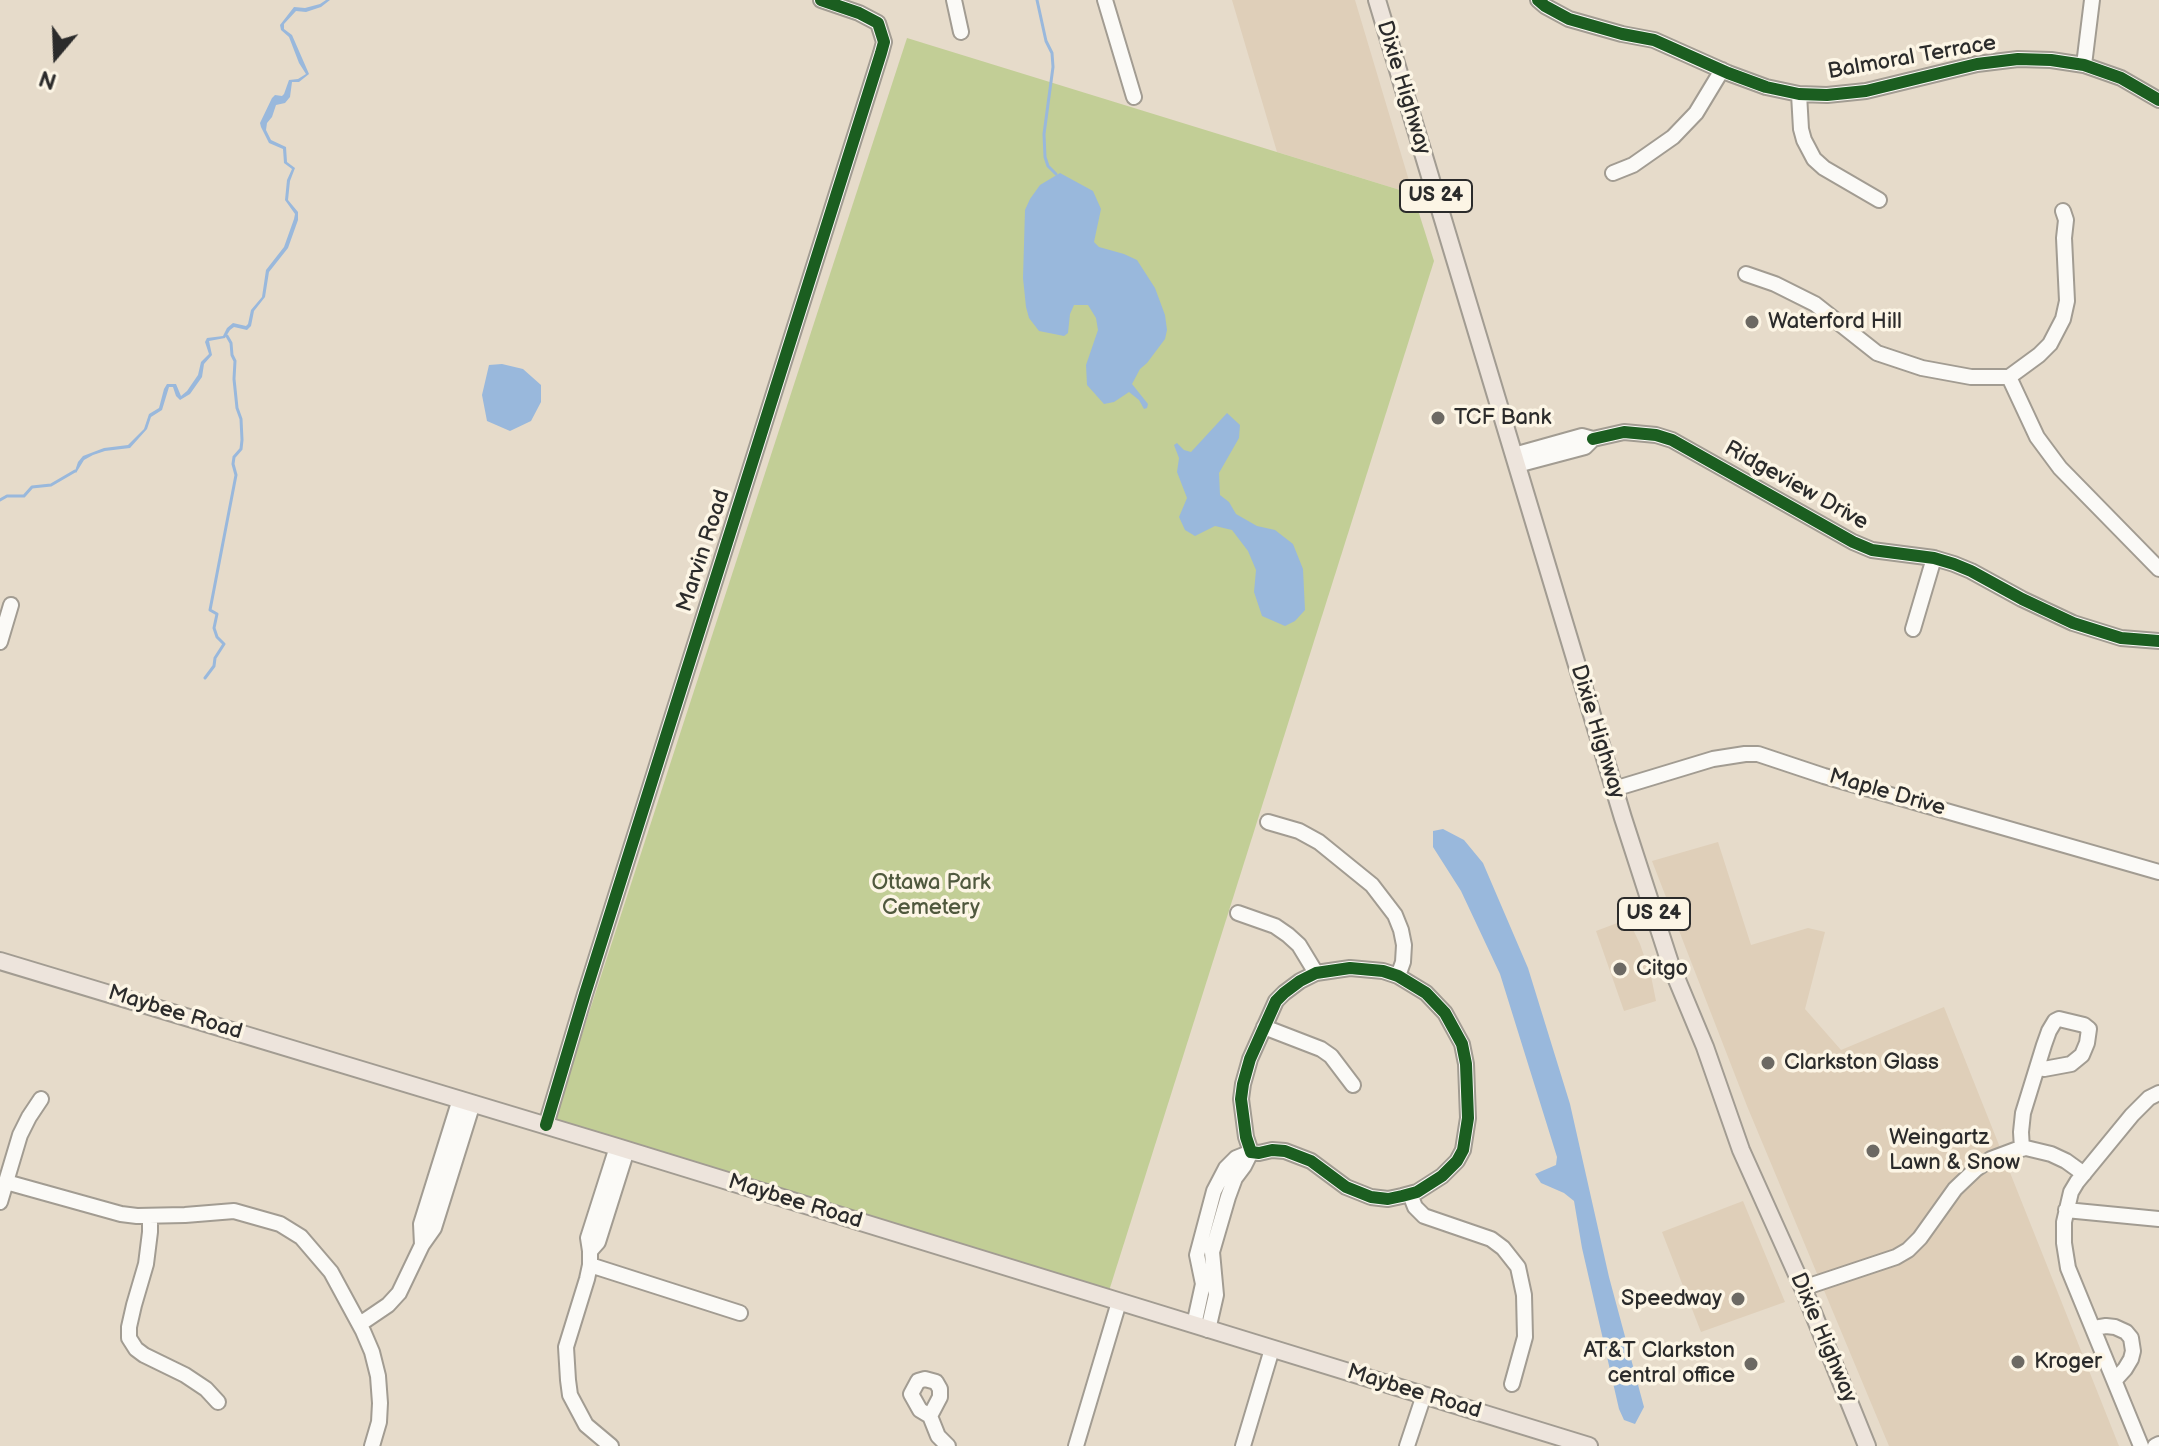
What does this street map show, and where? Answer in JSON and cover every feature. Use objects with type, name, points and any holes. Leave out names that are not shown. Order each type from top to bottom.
[{"type":"main road","name":"Dixie Highway","points":[[1377,0],[1614,789],[1670,963],[1705,1047],[1741,1150],[1803,1288],[1867,1446]]},
{"type":"main road","name":"Maybee Road","points":[[0,961],[622,1148],[1581,1445]]},
{"type":"street","name":"Marvin Road","points":[[546,1125],[884,42],[878,23],[850,4],[821,0]]},
{"type":"street","points":[[954,0],[961,32]]},
{"type":"street","points":[[1105,0],[1134,97]]},
{"type":"street","name":"Balmoral Terrace","points":[[1538,0],[1569,19],[1654,40],[1766,87],[1799,94],[1866,91],[1977,64],[2018,59],[2084,65],[2121,78],[2159,100]]},
{"type":"street","points":[[2084,65],[2092,0]]},
{"type":"street","points":[[1613,173],[1633,165],[1673,137],[1696,113],[1722,70]]},
{"type":"street","points":[[1799,94],[1801,129],[1814,159],[1879,200]]},
{"type":"street","points":[[1746,274],[1815,304],[1877,353],[1922,368],[1971,377],[2009,377],[2050,344],[2063,319],[2067,301],[2066,220],[2063,211]]},
{"type":"street","points":[[2009,377],[2037,437],[2060,468],[2159,569]]},
{"type":"street","name":"Ridgeview Drive","points":[[1515,460],[1585,447],[1593,439],[1624,432],[1656,435],[1672,440],[1872,550],[1934,558],[1971,571],[2073,623],[2121,638],[2159,641]]},
{"type":"street","points":[[1913,629],[1934,558]]},
{"type":"street","points":[[0,642],[11,605]]},
{"type":"street","name":"Maple Drive","points":[[1614,789],[1713,759],[1758,754],[1824,776],[2159,872]]},
{"type":"street","points":[[1268,822],[1299,831],[1319,842],[1372,885],[1395,915],[1401,930],[1403,962],[1398,976]]},
{"type":"street","points":[[1238,913],[1275,926],[1288,935],[1304,952],[1316,973]]},
{"type":"street","points":[[1201,1327],[1221,1194],[1244,1166],[1251,1152],[1241,1099],[1250,1059],[1276,1001],[1300,981],[1316,973],[1367,968],[1398,976],[1426,993],[1445,1013],[1462,1044],[1468,1118],[1463,1150],[1442,1176],[1417,1192],[1388,1199],[1371,1197],[1346,1187],[1300,1156],[1285,1151],[1251,1152]]},
{"type":"street","points":[[1264,1027],[1321,1049],[1331,1056],[1353,1085]]},
{"type":"street","points":[[2022,1149],[2023,1113],[2038,1065]]},
{"type":"street","points":[[2141,1446],[2068,1268],[2064,1243],[2066,1210],[2071,1192],[2132,1115],[2149,1098],[2159,1093]]},
{"type":"street","points":[[0,1202],[20,1135],[41,1099]]},
{"type":"street","points":[[360,1324],[388,1305],[399,1293],[422,1245],[421,1224],[442,1181],[466,1101]]},
{"type":"street","points":[[611,1446],[586,1425],[570,1395],[566,1347],[590,1258],[588,1238],[604,1206],[622,1148]]},
{"type":"street","points":[[1803,1288],[1896,1257],[1920,1238],[1955,1189],[1991,1159],[2022,1149],[2051,1154],[2084,1174]]},
{"type":"street","points":[[6,1182],[121,1214],[150,1216],[234,1211],[280,1224],[301,1237],[331,1272],[372,1352],[378,1376],[379,1422],[372,1446]]},
{"type":"street","points":[[1410,1194],[1415,1207],[1424,1216],[1491,1239],[1518,1267],[1524,1295],[1525,1337],[1512,1384]]},
{"type":"street","points":[[2066,1210],[2159,1219]]},
{"type":"street","points":[[150,1216],[148,1254],[131,1316],[129,1338],[144,1355],[185,1375],[206,1389],[218,1402]]},
{"type":"street","points":[[590,1258],[740,1313]]},
{"type":"street","points":[[1076,1446],[1119,1302]]},
{"type":"street","points":[[2094,1328],[2115,1327],[2131,1338],[2131,1359],[2115,1380]]},
{"type":"street","points":[[1243,1446],[1272,1349]]},
{"type":"street","points":[[1407,1446],[1424,1395]]},
{"type":"street","points":[[930,1416],[938,1436],[948,1446]]},
{"type":"shaded area","points":[[1232,0],[1355,0],[1413,194],[1277,152]]},
{"type":"shaded area","points":[[1718,842],[1751,945],[1808,928],[1825,932],[1805,1009],[1841,1050],[1944,1007],[2119,1446],[1889,1446],[1747,1106],[1652,861]]},
{"type":"shaded area","points":[[1628,919],[1651,976],[1656,1001],[1624,1011],[1596,931]]},
{"type":"shaded area","points":[[1743,1201],[1785,1302],[1701,1332],[1662,1232]]},
{"type":"green space","name":"Ottawa Park Cemetery","points":[[907,38],[1413,194],[1434,261],[1108,1294],[553,1123]]},
{"type":"water","points":[[330,0],[321,7],[306,12],[296,11],[284,24],[309,74],[299,82],[292,82],[290,97],[285,103],[276,105],[266,130],[271,140],[286,147],[287,162],[295,168],[288,200],[298,212],[298,220],[288,248],[269,272],[265,297],[254,311],[251,326],[247,330],[234,327],[225,338],[209,341],[212,355],[204,364],[202,377],[190,394],[180,400],[173,387],[169,387],[162,410],[151,417],[147,429],[130,448],[93,455],[84,460],[76,473],[83,456],[104,448],[128,445],[144,429],[149,414],[159,408],[167,384],[176,384],[181,396],[187,391],[198,375],[201,362],[209,354],[205,342],[207,338],[223,336],[233,323],[248,324],[251,310],[262,297],[266,270],[284,247],[295,214],[285,200],[287,180],[292,169],[284,163],[283,149],[269,143],[260,123],[272,98],[284,94],[289,80],[306,74],[280,25],[294,7],[305,8]]},
{"type":"water","points":[[1060,173],[1093,191],[1101,209],[1094,242],[1099,247],[1137,260],[1155,288],[1165,315],[1165,339],[1140,369],[1132,384],[1148,404],[1147,408],[1144,409],[1129,392],[1114,402],[1104,404],[1087,385],[1086,365],[1098,330],[1096,318],[1088,305],[1074,305],[1068,333],[1064,336],[1039,331],[1029,318],[1023,278],[1025,210],[1040,185]]},
{"type":"water","points":[[502,364],[523,369],[541,385],[541,402],[531,421],[510,431],[487,421],[482,395],[489,365]]},
{"type":"water","points":[[1227,413],[1240,425],[1239,438],[1219,473],[1220,495],[1236,514],[1257,526],[1275,530],[1293,544],[1303,569],[1305,610],[1285,626],[1262,616],[1254,592],[1256,570],[1248,551],[1232,530],[1215,526],[1195,536],[1185,530],[1179,517],[1187,498],[1177,472],[1179,458],[1174,445],[1177,443],[1191,452]]},
{"type":"water","points":[[1443,829],[1464,840],[1483,863],[1528,968],[1570,1104],[1609,1277],[1644,1407],[1635,1424],[1624,1420],[1619,1409],[1574,1201],[1541,1183],[1535,1174],[1556,1165],[1557,1157],[1500,974],[1461,891],[1433,847],[1433,831]]},
{"type":"waterway","points":[[1037,0],[1046,41],[1052,53],[1044,134],[1045,157],[1056,174]]},
{"type":"waterway","points":[[205,678],[224,644],[214,628],[217,614],[210,610],[236,475],[234,457],[241,449],[242,440],[234,379],[235,361],[227,336]]},
{"type":"waterway","points":[[0,500],[7,496],[24,496],[32,487],[51,485],[75,471]]},
{"type":"cycle path","points":[[546,1125],[884,42],[878,23],[821,0]]},
{"type":"cycle path","points":[[1538,0],[1569,19],[1654,40],[1728,73],[1766,87],[1799,94],[1866,91],[1977,64],[2018,59],[2084,65],[2121,78],[2159,100]]},
{"type":"cycle path","points":[[1593,439],[1624,432],[1672,440],[1872,550],[1934,558],[1954,564],[2073,623],[2121,638],[2159,641]]},
{"type":"cycle path","points":[[1350,968],[1383,971],[1426,993],[1445,1013],[1462,1044],[1466,1064],[1468,1118],[1463,1150],[1457,1161],[1442,1176],[1417,1192],[1388,1199],[1371,1197],[1346,1187],[1311,1161],[1285,1151],[1251,1152],[1246,1137],[1241,1099],[1243,1084],[1250,1059],[1276,1001],[1300,981],[1316,973],[1350,968]]},
{"type":"place","name":"Waterford Hill","points":[[1752,322]]},
{"type":"place","name":"TCF Bank","points":[[1438,418]]},
{"type":"place","name":"Citgo","points":[[1620,969]]},
{"type":"place","name":"Clarkston Glass","points":[[1768,1063]]},
{"type":"place","name":"Weingartz Lawn & Snow","points":[[1873,1151]]},
{"type":"place","name":"Speedway","points":[[1738,1299]]},
{"type":"place","name":"Kroger","points":[[2018,1362]]},
{"type":"place","name":"AT&T Clarkston central office","points":[[1751,1364]]}]
